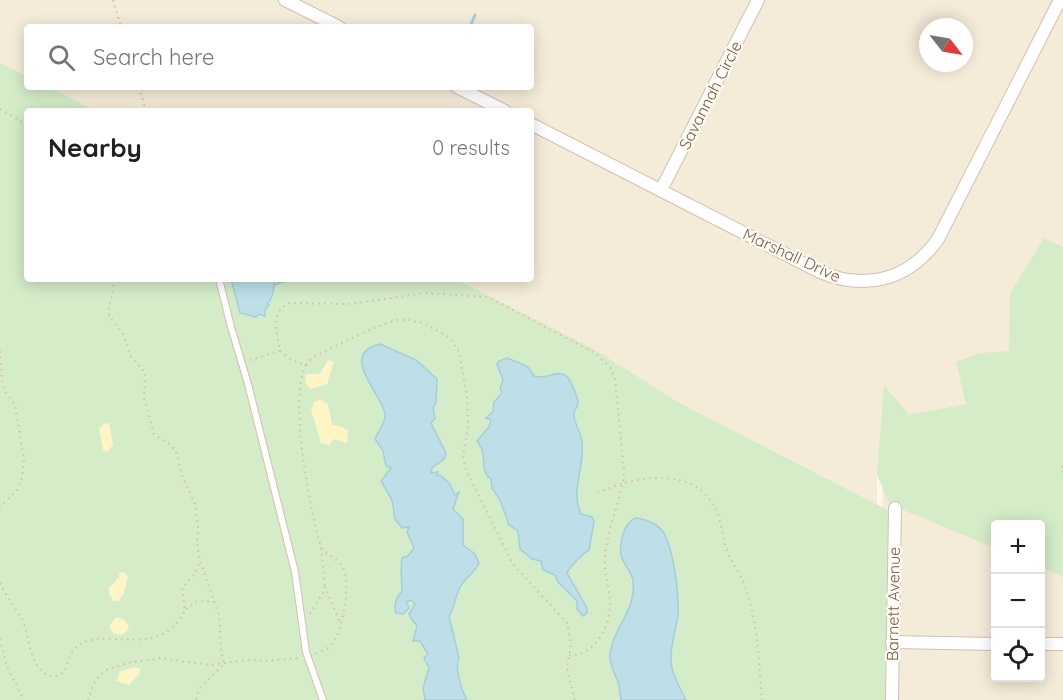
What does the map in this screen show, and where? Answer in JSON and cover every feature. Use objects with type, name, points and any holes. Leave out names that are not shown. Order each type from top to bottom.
[{"type":"street","points":[[285,0],[333,24]]},
{"type":"street","name":"Savannah Circle","points":[[662,190],[758,0]]},
{"type":"street","name":"Marshall Drive","points":[[534,126],[830,276],[857,282],[883,279],[900,273],[925,256],[938,239],[1060,0]]},
{"type":"street","points":[[463,90],[499,108]]},
{"type":"street","name":"Barnett Avenue","points":[[891,700],[895,508]]},
{"type":"street","points":[[892,642],[991,644]]},
{"type":"street","points":[[1045,644],[1063,644]]},
{"type":"lane","points":[[220,282],[295,572],[308,657],[323,700]]},
{"type":"path","points":[[113,0],[120,24]]},
{"type":"path","points":[[140,90],[145,108]]},
{"type":"path","points":[[0,109],[24,123]]},
{"type":"path","points":[[113,282],[114,289],[108,316],[123,334],[131,357],[144,369],[144,398],[154,434],[176,451],[183,478],[196,511],[198,526],[196,543],[200,561],[216,602],[224,664]]},
{"type":"path","points":[[306,365],[291,360],[279,351],[277,315],[281,308],[289,303],[351,304],[425,292],[494,299],[595,353],[610,367],[617,387],[623,483],[605,560],[609,615],[592,648],[580,655],[569,655]]},
{"type":"path","points":[[341,625],[325,587],[321,548],[302,455],[299,388],[301,375],[313,357],[369,330],[396,320],[423,323],[452,339],[459,352],[467,396],[468,426],[463,457],[466,470],[513,564],[567,622],[571,638],[567,670],[575,700]]},
{"type":"path","points":[[0,351],[4,390],[15,405],[24,459],[22,478],[17,489],[0,507]]},
{"type":"path","points":[[243,366],[253,358],[279,351]]},
{"type":"path","points":[[1062,471],[1063,466]]},
{"type":"path","points":[[594,494],[623,483],[649,477],[676,479],[695,487],[711,501],[722,527],[726,548],[745,584],[749,597],[756,638],[762,700]]},
{"type":"path","points":[[88,700],[94,683],[100,675],[120,665],[154,658],[200,665],[247,660],[288,661],[308,657],[331,646],[341,625],[346,587],[344,570],[321,548]]},
{"type":"path","points":[[185,610],[182,588],[196,571],[200,561]]},
{"type":"path","points":[[0,583],[22,619],[36,661],[44,673],[51,677],[59,676],[64,672],[70,655],[89,640],[101,638],[136,640],[156,637],[170,629],[185,610],[197,601],[216,602]]},
{"type":"path","points":[[303,629],[325,587]]},
{"type":"path","points":[[0,639],[7,667],[24,700]]},
{"type":"path","points":[[196,700],[199,689],[224,664]]},
{"type":"shaded area","points":[[0,0],[1063,0],[1063,528],[964,476],[991,529],[991,682],[1045,682],[1045,562],[1063,572],[1063,700],[879,700],[883,478],[933,505],[877,472],[877,504],[678,402],[594,349],[462,282],[534,282],[534,108],[90,108],[55,90],[534,90],[534,24],[24,24],[24,75],[0,63]]},
{"type":"green space","points":[[0,63],[24,75],[24,90],[55,90],[90,108],[24,108],[24,282],[462,282],[594,349],[678,402],[888,510],[885,700],[0,700]]},
{"type":"green space","points":[[1044,238],[1063,247],[1063,577],[1045,569],[1045,520],[991,520],[991,546],[901,509],[891,508],[877,475],[884,385],[909,415],[966,404],[956,362],[980,353],[1009,351],[1010,293]]},
{"type":"sand","points":[[328,360],[334,362],[327,384],[310,389],[305,382],[307,374],[320,374]]},
{"type":"sand","points":[[319,398],[328,404],[332,425],[348,430],[347,443],[334,439],[329,445],[321,443],[311,410],[314,402]]},
{"type":"sand","points":[[109,423],[113,444],[108,452],[103,450],[99,429],[103,424]]},
{"type":"sand","points":[[124,572],[128,577],[124,593],[119,601],[113,601],[109,588],[120,576],[118,573]]},
{"type":"sand","points":[[116,617],[125,620],[129,627],[121,635],[113,633],[109,626]]},
{"type":"sand","points":[[135,667],[140,669],[140,673],[129,685],[116,681],[120,671]]},
{"type":"water","points":[[232,282],[282,282],[274,285],[265,316],[259,314],[256,317],[240,313]]},
{"type":"water","points":[[380,344],[416,360],[437,379],[436,403],[433,408],[435,418],[431,423],[446,453],[444,459],[432,468],[431,473],[438,472],[437,476],[440,475],[449,483],[455,495],[459,492],[453,509],[463,519],[463,545],[475,554],[479,563],[460,587],[449,616],[459,658],[457,668],[459,679],[467,700],[425,700],[423,688],[429,668],[424,658],[428,654],[420,641],[413,641],[417,626],[409,614],[415,604],[411,600],[406,602],[409,608],[403,614],[396,613],[395,610],[396,601],[402,591],[402,558],[408,556],[414,548],[407,532],[409,527],[402,528],[395,519],[392,500],[381,481],[391,468],[386,466],[383,451],[375,439],[383,424],[385,414],[362,366],[362,356],[368,349]]},
{"type":"water","points":[[507,358],[529,368],[534,376],[565,375],[577,397],[578,403],[574,416],[582,451],[577,488],[578,506],[581,514],[592,517],[594,522],[589,550],[567,573],[587,608],[587,613],[583,616],[577,609],[577,601],[558,582],[555,575],[543,570],[541,561],[532,559],[520,549],[518,531],[509,525],[500,500],[492,488],[491,479],[484,469],[482,450],[477,441],[489,427],[491,420],[486,418],[493,412],[494,402],[502,393],[500,389],[503,380],[497,364]]},
{"type":"water","points":[[636,518],[652,522],[658,527],[664,533],[671,551],[677,585],[678,615],[671,649],[671,661],[686,700],[621,700],[619,684],[611,665],[612,646],[628,610],[633,591],[632,577],[621,555],[622,539],[625,528]]},
{"type":"waterway","points":[[471,24],[475,15]]}]
